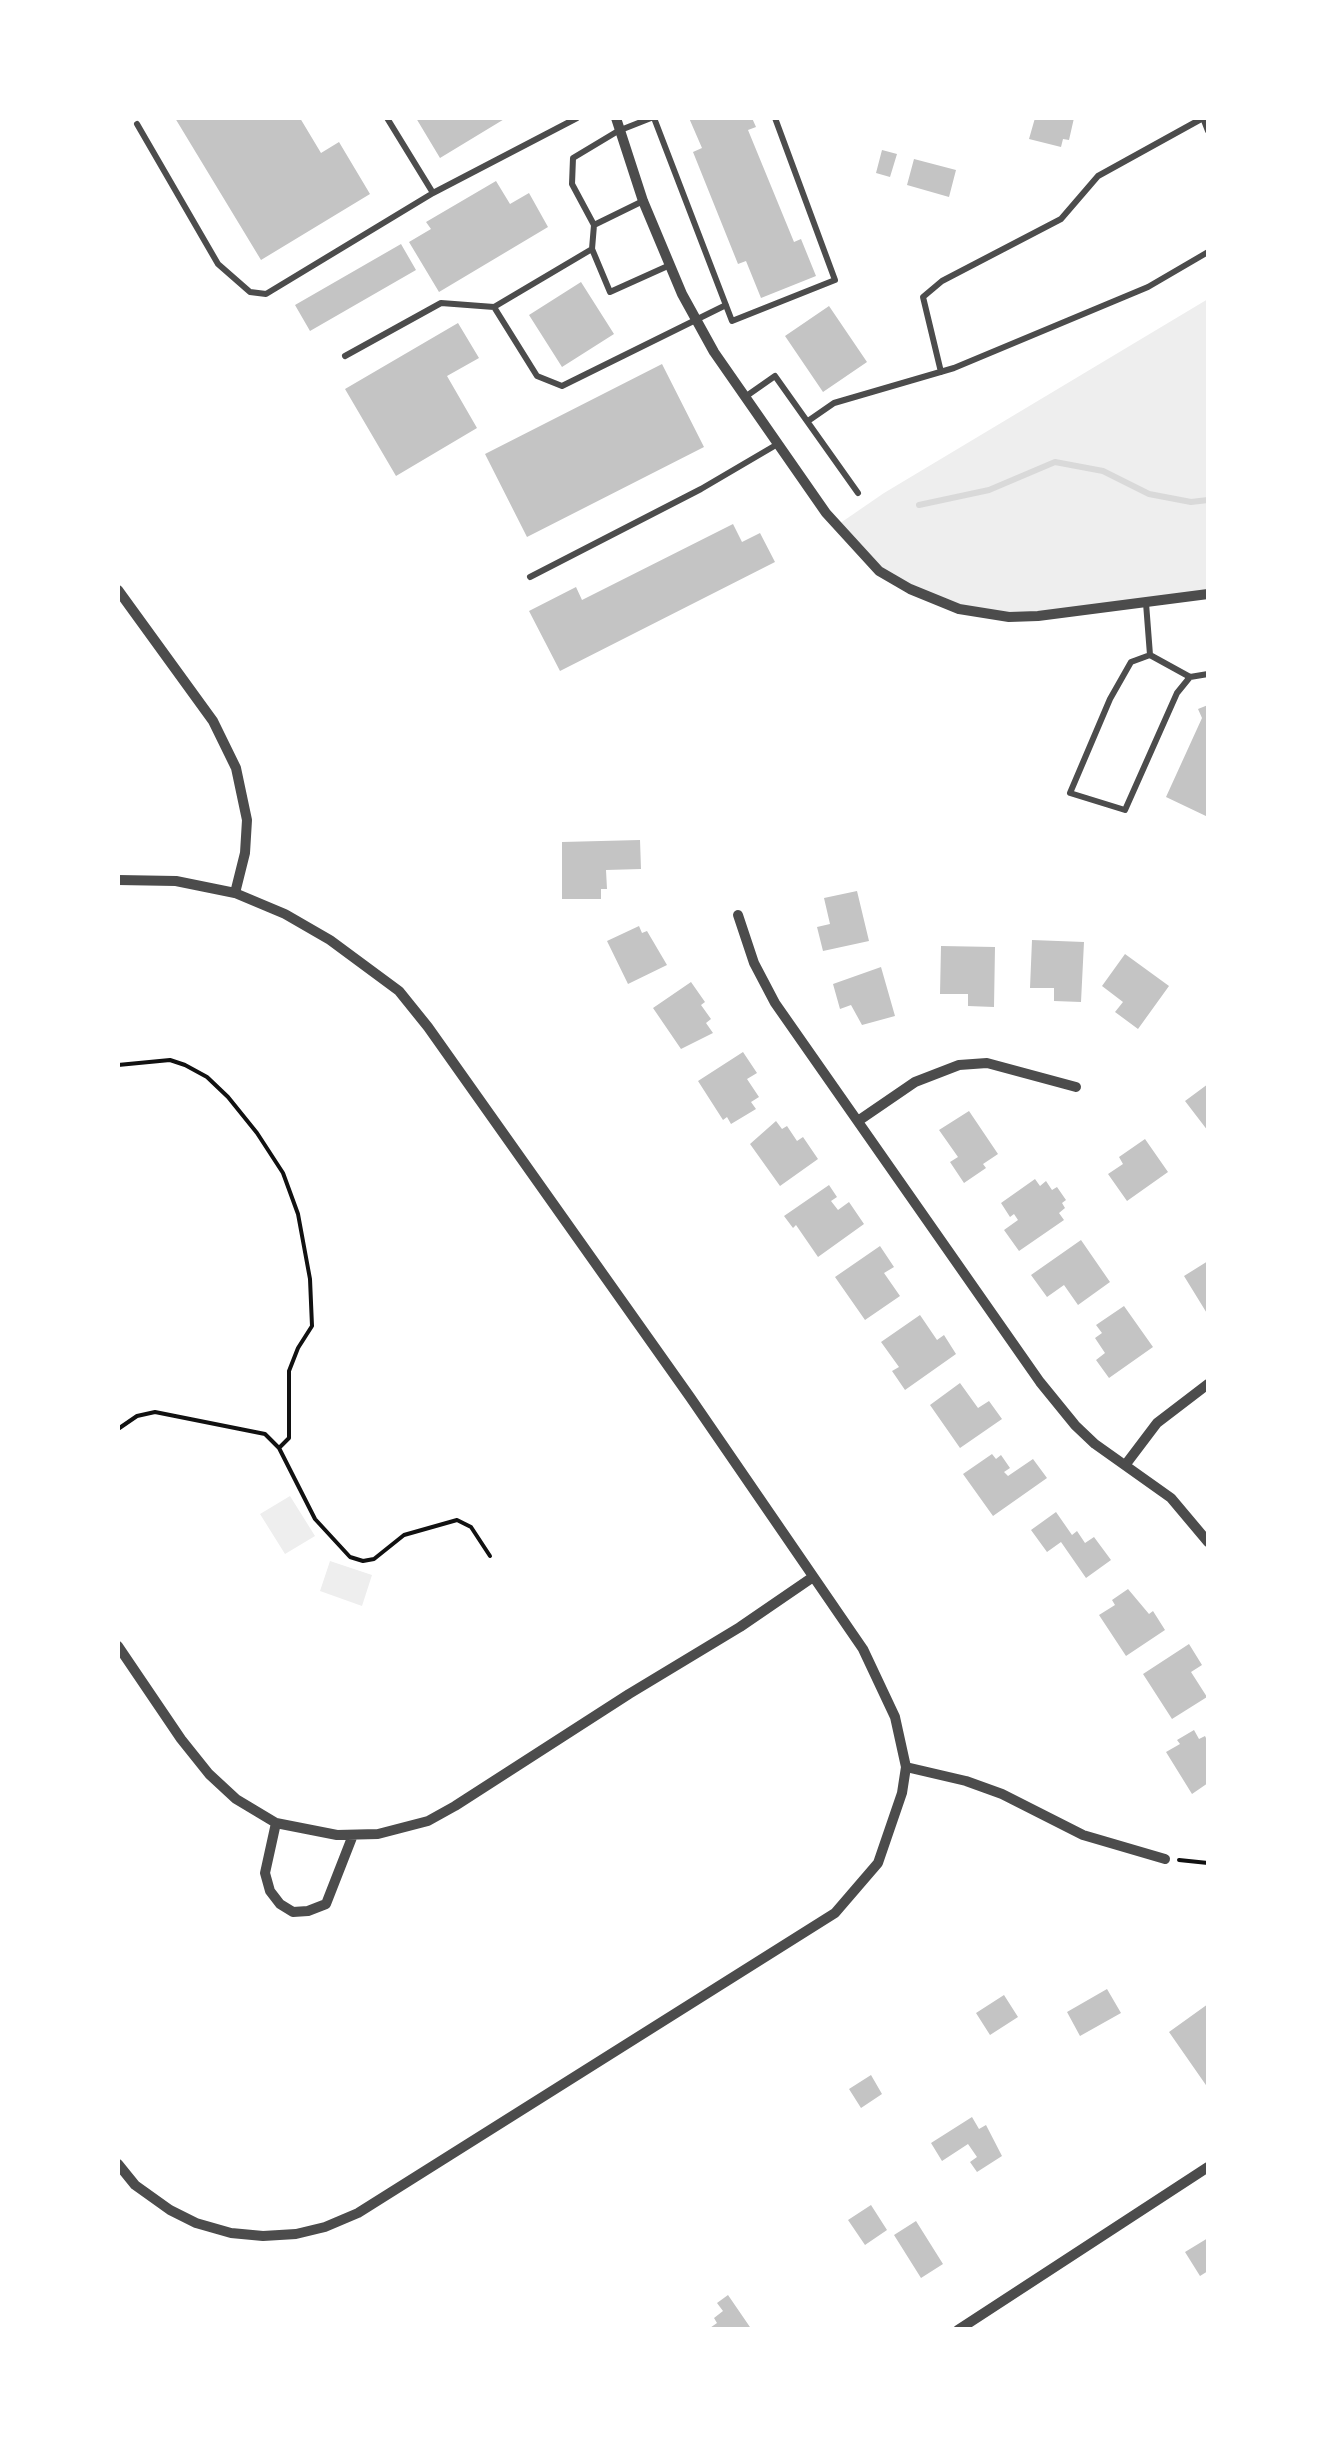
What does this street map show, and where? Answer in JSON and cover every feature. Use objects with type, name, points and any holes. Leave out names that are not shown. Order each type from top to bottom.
[{"type":"street","points":[[616,118],[642,202],[694,319],[776,445],[836,526],[879,570],[934,600],[960,609],[1009,617],[1208,594]]},
{"type":"street","points":[[118,590],[213,722],[236,768],[247,820],[245,853],[235,894]]},
{"type":"street","points":[[118,880],[176,881],[235,894],[284,914],[330,940],[399,991],[440,1043],[863,1648],[895,1717],[906,1768],[902,1794],[878,1863],[835,1912],[358,2212],[325,2227],[296,2234],[231,2233],[170,2210],[136,2184],[118,2164]]},
{"type":"street","points":[[738,915],[754,963],[775,1003],[1050,1396],[1095,1444],[1171,1498],[1208,1542]]},
{"type":"street","points":[[858,1121],[915,1082],[960,1064],[986,1063],[1076,1087]]},
{"type":"street","points":[[1126,1464],[1156,1423],[1208,1384]]},
{"type":"street","points":[[118,1646],[209,1774],[236,1799],[276,1823],[313,1832],[378,1834],[428,1821],[454,1806],[740,1627],[812,1577]]},
{"type":"street","points":[[906,1768],[966,1781],[1002,1794],[1083,1834],[1165,1858]]},
{"type":"street","points":[[276,1823],[265,1873],[270,1892],[293,1912],[326,1904],[353,1835]]},
{"type":"street","points":[[958,2330],[1208,2167]]},
{"type":"lane","points":[[388,118],[433,193]]},
{"type":"lane","points":[[137,124],[218,264],[250,292],[266,294],[433,193],[576,118]]},
{"type":"lane","points":[[670,265],[610,292],[592,249],[594,226],[572,184],[572,158],[618,131],[652,118],[732,321],[835,280],[774,118]]},
{"type":"lane","points":[[941,372],[924,297],[942,281],[1060,218],[1098,176],[1203,118],[1208,131]]},
{"type":"lane","points":[[594,226],[642,202]]},
{"type":"lane","points":[[345,356],[441,303],[494,307],[592,249]]},
{"type":"lane","points":[[808,422],[834,402],[941,372],[1148,286],[1208,252]]},
{"type":"lane","points":[[494,307],[537,376],[562,386],[726,305]]},
{"type":"lane","points":[[744,398],[775,376],[858,493]]},
{"type":"lane","points":[[530,577],[701,489],[776,445]]},
{"type":"lane","points":[[1146,602],[1150,655]]},
{"type":"lane","points":[[1190,677],[1176,693],[1125,810],[1070,793],[1110,699],[1131,662],[1150,655],[1190,677],[1208,674]]},
{"type":"path","points":[[118,1065],[170,1060],[207,1077],[238,1109],[283,1173],[298,1214],[310,1279],[312,1326],[290,1371],[289,1438],[279,1448]]},
{"type":"path","points":[[118,1429],[137,1416],[154,1412],[265,1434],[279,1448],[315,1519],[350,1557],[363,1562],[374,1559],[404,1534],[457,1520],[471,1527],[490,1556]]},
{"type":"path","points":[[1165,1858],[1208,1863]]},
{"type":"shaded area","points":[[1208,299],[1208,594],[1038,616],[960,609],[879,571],[836,526],[884,493]]},
{"type":"shaded area","points":[[290,1496],[315,1536],[285,1554],[260,1514]]},
{"type":"shaded area","points":[[330,1561],[372,1575],[362,1606],[320,1591]]},
{"type":"building","points":[[175,118],[300,118],[321,153],[339,142],[370,194],[261,260]]},
{"type":"building","points":[[416,118],[506,118],[440,158]]},
{"type":"building","points":[[689,118],[752,118],[756,127],[748,130],[794,242],[801,239],[816,276],[761,298],[746,261],[738,264],[693,152],[702,148]]},
{"type":"building","points":[[1035,118],[1074,118],[1069,140],[1063,139],[1061,147],[1029,139]]},
{"type":"building","points":[[882,150],[897,154],[890,177],[876,173]]},
{"type":"building","points":[[914,159],[956,170],[949,197],[907,185]]},
{"type":"building","points":[[496,181],[510,204],[529,193],[548,227],[439,292],[409,242],[431,229],[426,222]]},
{"type":"building","points":[[401,244],[416,270],[310,331],[295,305]]},
{"type":"building","points":[[581,282],[614,334],[562,367],[529,315]]},
{"type":"building","points":[[829,306],[867,362],[823,392],[785,336]]},
{"type":"building","points":[[458,323],[479,358],[447,376],[477,428],[396,476],[345,389]]},
{"type":"building","points":[[662,364],[704,447],[527,537],[485,454]]},
{"type":"building","points":[[733,524],[742,542],[760,533],[775,562],[560,671],[529,611],[576,587],[582,600]]},
{"type":"building","points":[[1208,705],[1208,817],[1166,797],[1202,718],[1198,709]]},
{"type":"building","points":[[640,840],[641,869],[606,870],[607,889],[601,889],[601,899],[562,899],[562,842]]},
{"type":"building","points":[[857,891],[869,941],[823,951],[817,927],[830,924],[824,898]]},
{"type":"building","points":[[639,926],[642,933],[647,931],[667,965],[628,984],[607,941]]},
{"type":"building","points":[[1032,940],[1084,942],[1081,1002],[1054,1001],[1054,988],[1030,988]]},
{"type":"building","points":[[941,946],[995,947],[994,1007],[968,1006],[968,994],[940,994]]},
{"type":"building","points":[[1125,954],[1169,986],[1138,1029],[1115,1012],[1123,1002],[1102,986]]},
{"type":"building","points":[[881,967],[895,1016],[862,1025],[851,1005],[840,1009],[833,984]]},
{"type":"building","points":[[691,982],[705,1002],[701,1005],[711,1019],[706,1023],[713,1033],[681,1049],[653,1008]]},
{"type":"building","points":[[743,1052],[757,1073],[747,1079],[759,1097],[751,1102],[756,1109],[731,1124],[727,1117],[723,1120],[698,1081]]},
{"type":"building","points":[[1208,1084],[1208,1131],[1185,1101]]},
{"type":"building","points":[[969,1111],[998,1154],[964,1183],[950,1162],[958,1157],[939,1130]]},
{"type":"building","points":[[776,1121],[782,1129],[787,1126],[797,1141],[803,1137],[818,1159],[780,1186],[750,1144]]},
{"type":"building","points":[[1145,1139],[1168,1172],[1127,1201],[1108,1174],[1123,1164],[1119,1157]]},
{"type":"building","points":[[1035,1179],[1040,1186],[1046,1181],[1052,1190],[1057,1187],[1066,1200],[1059,1213],[1064,1220],[1019,1251],[1004,1230],[1018,1220],[1014,1214],[1010,1217],[1001,1203]]},
{"type":"building","points":[[829,1185],[837,1197],[831,1201],[838,1210],[849,1202],[864,1224],[818,1257],[796,1225],[793,1228],[784,1216]]},
{"type":"building","points":[[1081,1240],[1110,1282],[1078,1305],[1064,1285],[1047,1297],[1031,1275]]},
{"type":"building","points":[[880,1246],[894,1267],[884,1273],[900,1296],[865,1320],[835,1277]]},
{"type":"building","points":[[1208,1261],[1208,1315],[1184,1276]]},
{"type":"building","points":[[1124,1306],[1153,1347],[1109,1378],[1096,1360],[1105,1353],[1095,1338],[1102,1333],[1096,1325]]},
{"type":"building","points":[[920,1315],[937,1340],[944,1335],[956,1354],[905,1390],[892,1371],[899,1367],[881,1342]]},
{"type":"building","points":[[960,1383],[978,1408],[989,1401],[1002,1419],[960,1448],[930,1405]]},
{"type":"building","points":[[992,1454],[996,1459],[1001,1455],[1010,1468],[1004,1472],[1008,1476],[1033,1459],[1047,1478],[993,1516],[963,1474]]},
{"type":"building","points":[[1056,1512],[1072,1535],[1077,1531],[1085,1543],[1094,1537],[1111,1560],[1086,1578],[1061,1542],[1047,1552],[1031,1530]]},
{"type":"building","points":[[1128,1589],[1149,1614],[1153,1611],[1165,1630],[1126,1656],[1099,1615],[1115,1605],[1112,1600]]},
{"type":"building","points":[[1189,1644],[1202,1665],[1191,1672],[1207,1697],[1172,1719],[1143,1674]]},
{"type":"building","points":[[1194,1730],[1199,1739],[1205,1736],[1208,1742],[1208,1783],[1192,1794],[1166,1752]]},
{"type":"building","points":[[1107,1989],[1121,2013],[1080,2036],[1067,2012]]},
{"type":"building","points":[[1004,1995],[1018,2017],[990,2035],[976,2013]]},
{"type":"building","points":[[1208,2004],[1208,2088],[1169,2032]]},
{"type":"building","points":[[871,2075],[882,2094],[861,2108],[849,2089]]},
{"type":"building","points":[[972,2117],[979,2129],[986,2125],[1002,2156],[977,2172],[970,2162],[977,2157],[968,2144],[942,2161],[931,2143]]},
{"type":"building","points":[[871,2205],[887,2230],[865,2245],[848,2220]]},
{"type":"building","points":[[916,2221],[943,2264],[921,2278],[894,2235]]},
{"type":"building","points":[[1208,2238],[1208,2271],[1200,2276],[1185,2252]]},
{"type":"building","points":[[728,2295],[752,2330],[707,2330],[717,2323],[714,2318],[723,2311],[717,2303]]},
{"type":"waterway","points":[[919,505],[989,490],[1055,462],[1103,471],[1149,494],[1191,502],[1208,500]]}]
